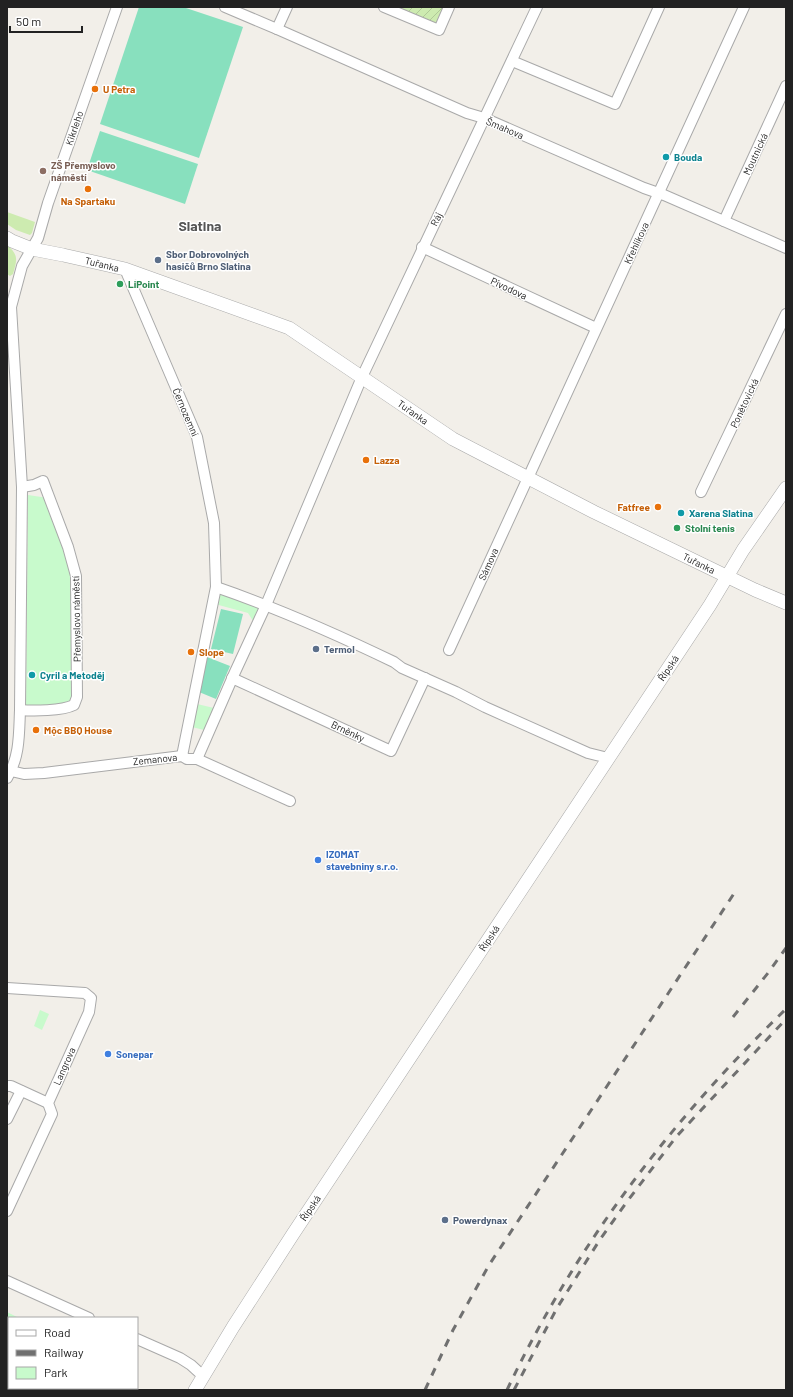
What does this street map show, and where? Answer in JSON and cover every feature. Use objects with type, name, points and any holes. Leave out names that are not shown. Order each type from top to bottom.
[{"type":"street","name":"Kikrleho","points":[[32,249],[38,238],[48,203],[117,7]]},
{"type":"street","name":"Šmahova","points":[[225,7],[472,115],[484,118],[786,248]]},
{"type":"street","points":[[277,29],[287,7]]},
{"type":"street","points":[[384,7],[439,30],[449,7]]},
{"type":"street","name":"Ráj","points":[[362,377],[422,247],[537,7]]},
{"type":"street","points":[[512,61],[615,104],[659,7]]},
{"type":"street","name":"Křehlíkova","points":[[527,478],[744,7]]},
{"type":"street","name":"Moutnická","points":[[724,221],[786,86]]},
{"type":"street","name":"Tuřanka","points":[[7,238],[32,249],[125,270],[289,328],[453,439],[594,512],[727,577],[786,603]]},
{"type":"street","name":"Pivodova","points":[[422,247],[596,328]]},
{"type":"street","points":[[9,774],[17,749],[20,710],[22,487],[11,310],[22,266],[32,249]]},
{"type":"street","name":"Černozemní","points":[[125,270],[197,437],[214,523],[216,587],[182,756]]},
{"type":"street","points":[[7,280],[18,283]]},
{"type":"street","name":"Ponětovická","points":[[701,492],[786,314]]},
{"type":"street","points":[[197,758],[266,605],[362,377]]},
{"type":"street","name":"Sámova","points":[[449,650],[527,478]]},
{"type":"street","name":"Přemyslovo náměstí","points":[[20,710],[30,711],[67,709],[74,705],[76,697],[77,650],[76,576],[68,547],[43,481],[34,485],[22,487]]},
{"type":"street","name":"Řípská","points":[[195,1390],[297,1228],[710,605],[743,550],[786,488]]},
{"type":"street","points":[[216,587],[266,605],[359,645],[394,662],[402,668],[456,692],[485,707],[588,753],[608,758]]},
{"type":"street","name":"Brněnky","points":[[232,678],[391,751],[425,678]]},
{"type":"street","name":"Zemanova","points":[[9,774],[38,774],[182,756],[187,759],[197,758],[290,801]]},
{"type":"street","name":"Langrova","points":[[7,988],[85,993],[91,998],[89,1012],[48,1103],[52,1114],[7,1211]]},
{"type":"street","points":[[7,1086],[11,1086],[48,1103]]},
{"type":"street","points":[[7,1120],[21,1091]]},
{"type":"street","points":[[7,1281],[87,1317]]},
{"type":"street","points":[[138,1339],[180,1358],[191,1365],[203,1376]]},
{"type":"green space","points":[[139,7],[183,7],[243,27],[199,158],[100,124]]},
{"type":"green space","points":[[390,7],[447,7],[435,26]]},
{"type":"green space","points":[[100,131],[198,164],[185,204],[87,170]]},
{"type":"green space","points":[[7,212],[35,222],[32,233],[30,235],[16,230],[7,224]]},
{"type":"green space","points":[[7,245],[14,252],[16,258],[13,274],[10,276],[7,274]]},
{"type":"green space","points":[[28,495],[48,498],[75,576],[71,703],[26,707]]},
{"type":"green space","points":[[219,592],[261,602],[253,621],[248,613],[215,604]]},
{"type":"green space","points":[[221,609],[243,614],[233,654],[211,649]]},
{"type":"green space","points":[[207,657],[230,666],[216,699],[199,692]]},
{"type":"green space","points":[[197,704],[214,708],[204,730],[192,727]]},
{"type":"green space","points":[[40,1010],[49,1014],[42,1030],[34,1026]]},
{"type":"green space","points":[[7,1312],[17,1317],[8,1317],[7,1355]]},
{"type":"railway","points":[[425,1390],[453,1330],[489,1265],[735,892]]},
{"type":"railway","points":[[733,1017],[786,948]]},
{"type":"railway","points":[[507,1390],[563,1285],[595,1235],[629,1187],[704,1095],[744,1051],[786,1009]]},
{"type":"railway","points":[[514,1390],[557,1308],[599,1241],[626,1203],[676,1137],[786,1019]]},
{"type":"place","name":"U Petra","points":[[95,89]]},
{"type":"place","name":"Bouda","points":[[666,157]]},
{"type":"place","name":"ZŠ Přemyslovo náměstí","points":[[43,171]]},
{"type":"place","name":"Na Spartaku","points":[[88,189]]},
{"type":"place","name":"Sbor Dobrovolných hasičů Brno Slatina","points":[[158,260]]},
{"type":"place","name":"LiPoint","points":[[120,284]]},
{"type":"place","name":"Lazza","points":[[366,460]]},
{"type":"place","name":"Fatfree","points":[[658,507]]},
{"type":"place","name":"Xarena Slatina","points":[[681,513]]},
{"type":"place","name":"Stolní tenis","points":[[677,528]]},
{"type":"place","name":"Termol","points":[[316,649]]},
{"type":"place","name":"Slope","points":[[191,652]]},
{"type":"place","name":"Cyril a Metoděj","points":[[32,675]]},
{"type":"place","name":"Mộc BBQ House","points":[[36,730]]},
{"type":"place","name":"IZOMAT stavebniny s.r.o.","points":[[318,860]]},
{"type":"place","name":"Sonepar","points":[[108,1054]]},
{"type":"place","name":"Powerdynax","points":[[445,1220]]},
{"type":"district","name":"Slatina","points":[[200,226]]}]
